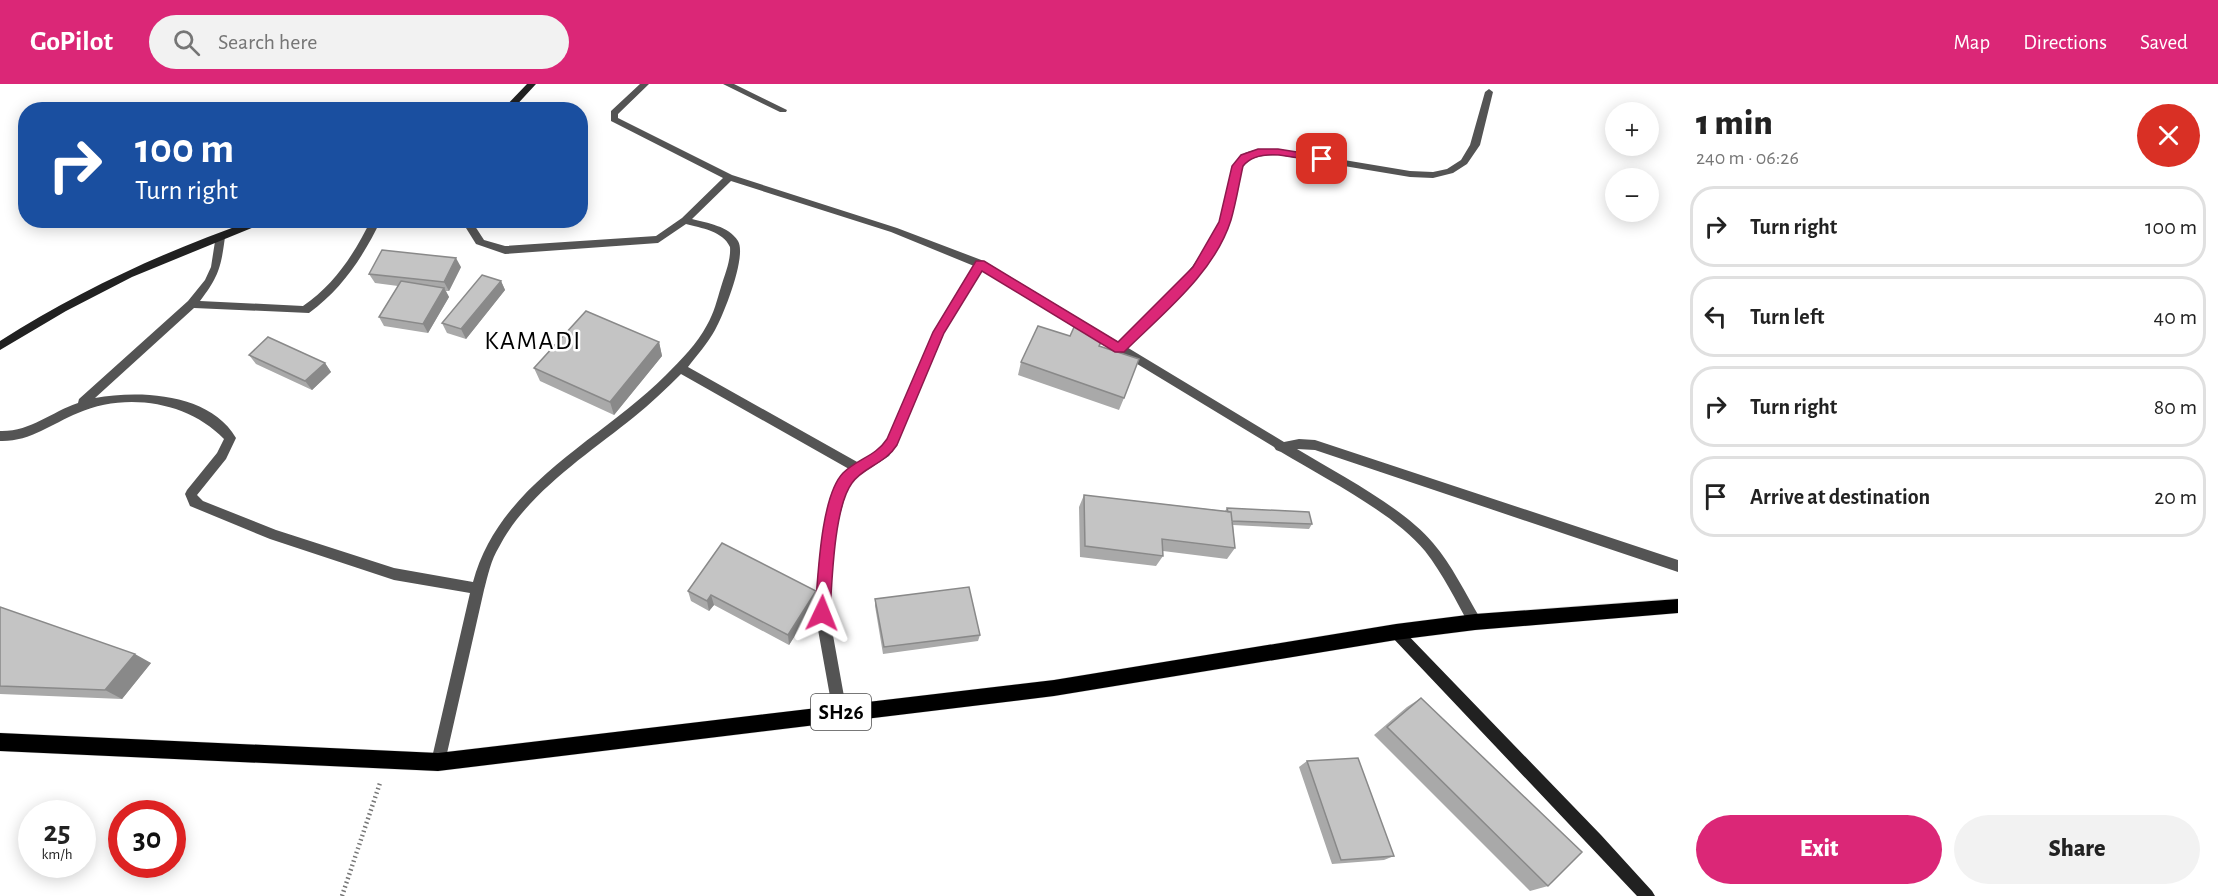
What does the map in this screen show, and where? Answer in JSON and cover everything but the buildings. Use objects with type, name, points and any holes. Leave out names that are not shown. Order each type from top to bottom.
[{"type":"main road","points":[[514,102],[532,84]]},
{"type":"main road","points":[[0,346],[86,297],[155,263],[244,228]]},
{"type":"main road","name":"SH26","points":[[0,742],[438,762],[695,733],[840,712],[1054,688],[1396,632],[1475,622],[1678,606]]},
{"type":"main road","points":[[1396,632],[1647,896]]},
{"type":"street","points":[[645,84],[620,106],[614,113],[614,119],[729,177],[894,230],[980,264],[1280,447],[1355,490],[1395,518],[1427,545],[1449,576],[1475,622]]},
{"type":"street","points":[[727,84],[783,110]]},
{"type":"street","points":[[1119,348],[1170,299],[1197,270],[1211,250],[1225,222],[1238,166],[1245,157],[1258,153],[1278,152],[1410,174],[1433,175],[1450,171],[1464,162],[1475,145],[1489,92]]},
{"type":"street","points":[[471,228],[480,242],[505,250],[658,239],[685,220],[729,177]]},
{"type":"street","points":[[438,762],[478,589],[488,555],[501,530],[559,469],[632,415],[681,369],[707,335],[722,304],[736,251],[733,240],[723,233],[685,220]]},
{"type":"street","points":[[192,304],[304,310],[317,303],[340,280],[371,228]]},
{"type":"street","points":[[75,408],[119,372],[192,304],[209,282],[216,267],[220,237]]},
{"type":"street","points":[[840,712],[822,613],[828,538],[841,488],[858,468],[885,453],[893,441],[939,332],[980,264]]},
{"type":"street","points":[[681,369],[858,468]]},
{"type":"street","points":[[0,436],[20,435],[75,408],[116,397],[160,399],[198,413],[223,429],[230,438],[222,456],[191,494],[194,502],[199,505],[274,535],[394,574],[478,589]]},
{"type":"street","points":[[1280,447],[1299,444],[1315,445],[1678,566]]},
{"type":"path","points":[[342,896],[387,759]]},
{"type":"district","name":"KAMADI","points":[[533,341]]},
{"type":"route","points":[[822,613],[828,538],[841,488],[858,468],[885,453],[893,441],[939,332],[980,264],[1119,348],[1170,299],[1197,270],[1211,250],[1225,222],[1232,184],[1238,166],[1245,157],[1258,153],[1278,152],[1322,159]]}]
